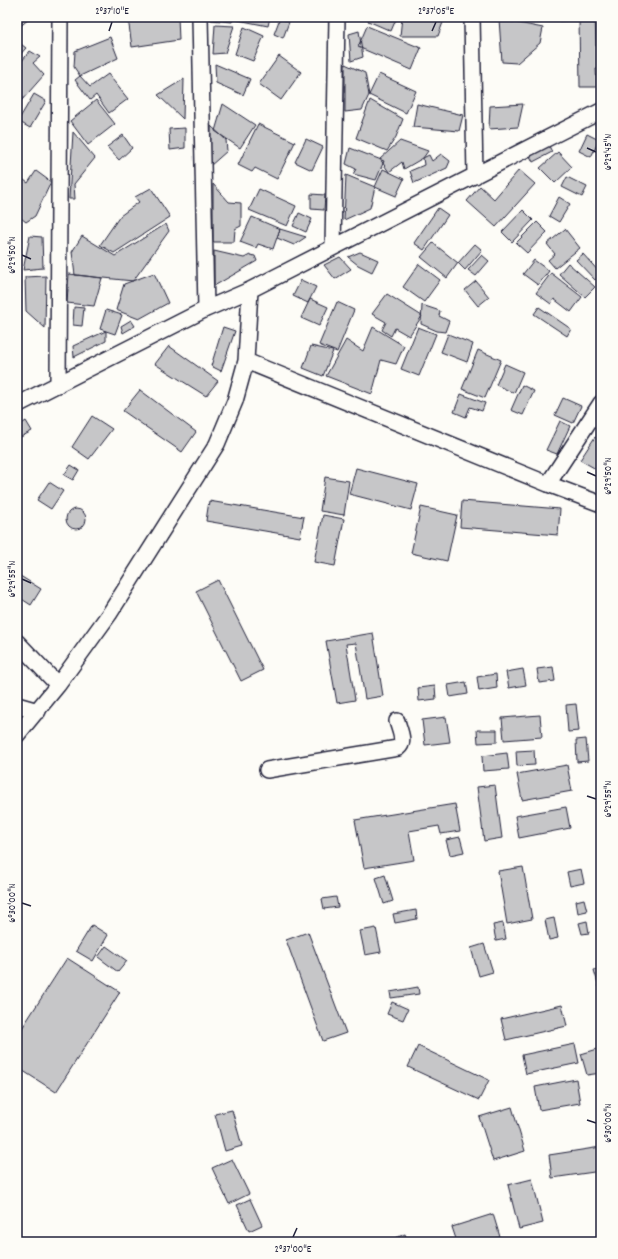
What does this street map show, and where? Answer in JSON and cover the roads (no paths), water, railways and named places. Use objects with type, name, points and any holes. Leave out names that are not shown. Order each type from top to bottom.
[{"type":"street","points":[[58,385],[60,17]]},
{"type":"street","points":[[200,17],[206,310]]},
{"type":"street","points":[[333,247],[337,17]]},
{"type":"street","points":[[472,17],[475,176]]},
{"type":"street","points":[[17,406],[206,310],[250,290],[601,111]]},
{"type":"street","points":[[17,735],[58,685],[110,613],[217,444],[235,401],[246,361],[250,290]]},
{"type":"street","points":[[246,361],[548,484],[601,504]]},
{"type":"street","points":[[548,484],[601,403]]},
{"type":"street","points":[[17,642],[58,685]]},
{"type":"street","points":[[17,705],[38,711]]},
{"type":"street","points":[[267,770],[398,748],[402,746],[402,742],[397,720]]}]
